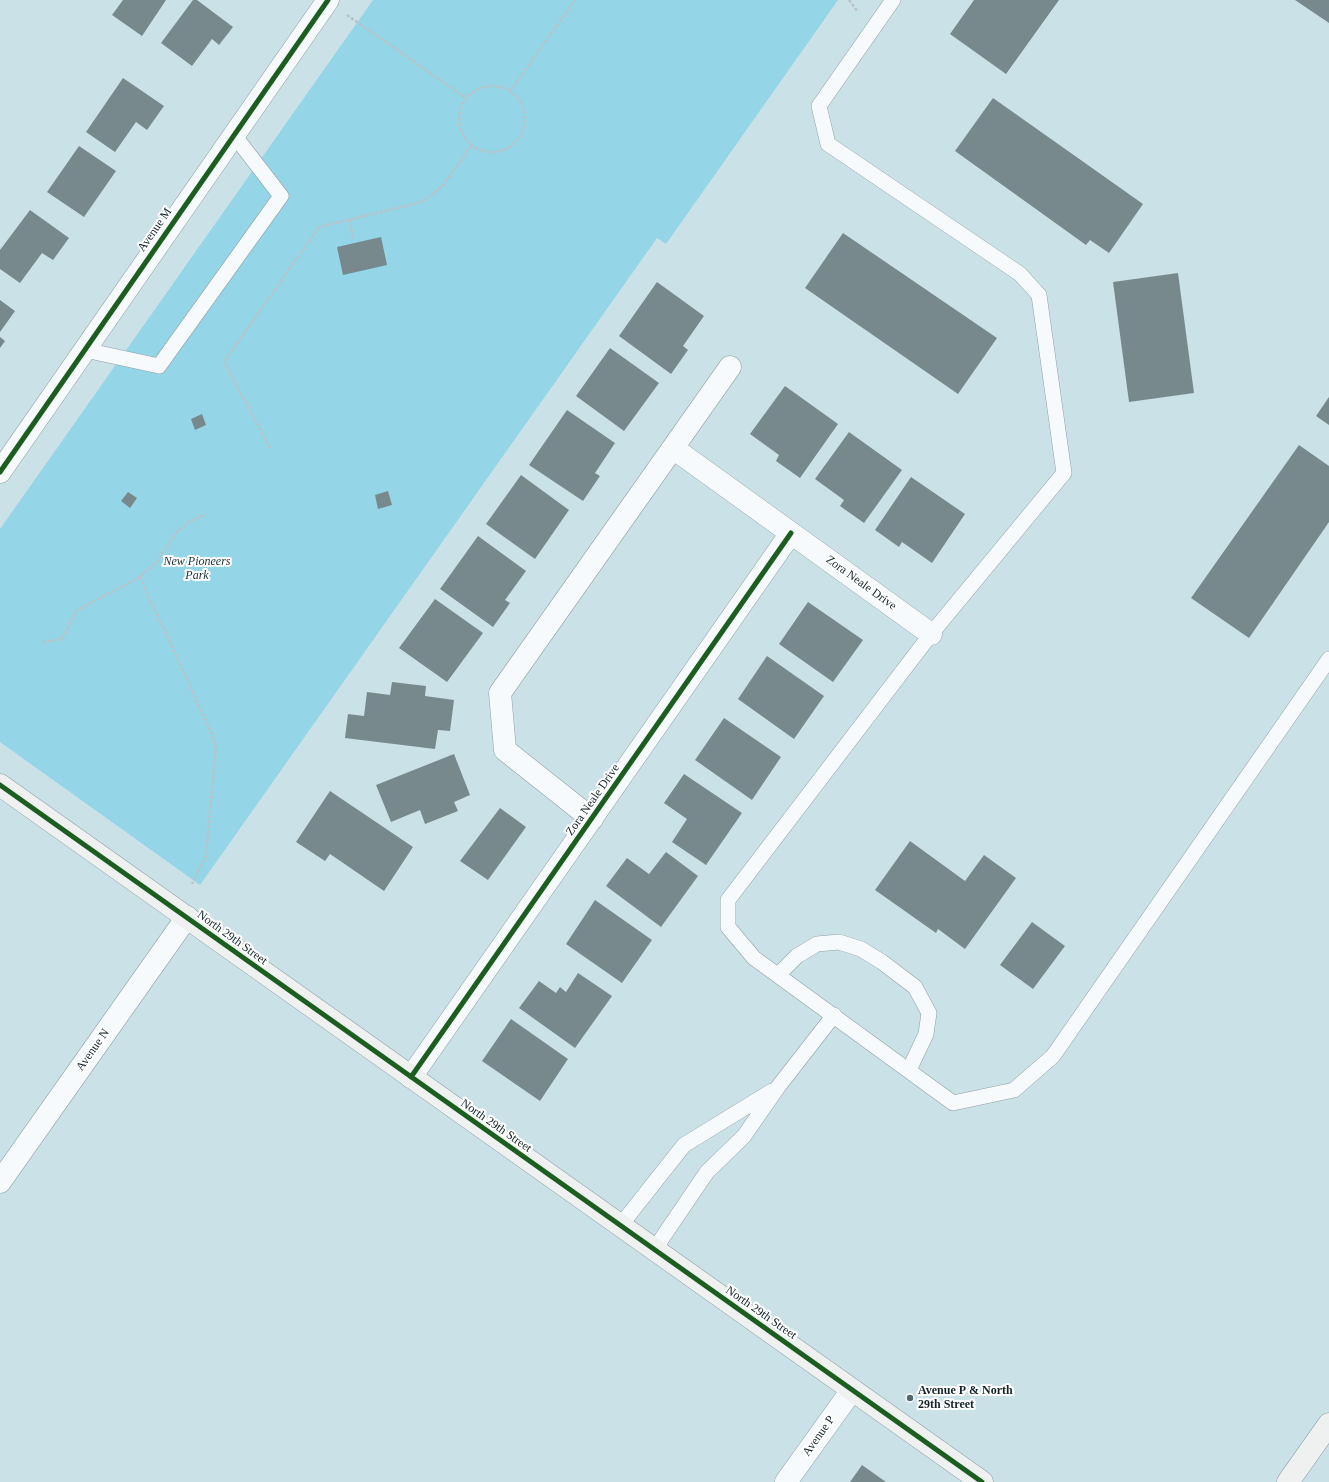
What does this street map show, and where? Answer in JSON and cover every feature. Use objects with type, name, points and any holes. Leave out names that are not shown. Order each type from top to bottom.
[{"type":"street","name":"Avenue M","points":[[0,472],[234,135],[331,4]]},
{"type":"street","name":"Zora Neale Drive","points":[[592,819],[505,750],[500,693],[730,367]]},
{"type":"street","name":"Zora Neale Drive","points":[[673,448],[931,634]]},
{"type":"street","name":"Zora Neale Drive","points":[[411,1077],[791,533]]},
{"type":"street","name":"North 29th Street","points":[[0,785],[982,1482]]},
{"type":"street","name":"Avenue N","points":[[0,1182],[186,918]]},
{"type":"street","name":"Avenue P","points":[[786,1482],[852,1390]]},
{"type":"street","points":[[1288,1482],[1329,1424]]},
{"type":"lane","points":[[893,0],[819,106],[828,144],[1020,274],[1039,295],[1064,473],[931,634],[728,900],[728,927],[754,958],[953,1103],[1014,1090],[1053,1056],[1329,659]]},
{"type":"lane","points":[[85,350],[159,366],[282,196],[234,135]]},
{"type":"lane","points":[[778,975],[797,956],[817,944],[840,942],[861,949],[882,962],[915,987],[929,1012],[926,1034],[909,1070]]},
{"type":"lane","points":[[654,1250],[707,1172],[744,1136],[778,1087],[834,1015]]},
{"type":"lane","points":[[620,1226],[684,1145],[778,1087]]},
{"type":"path","points":[[510,91],[575,0]]},
{"type":"path","points":[[849,0],[858,13]]},
{"type":"path","points":[[331,4],[466,98]]},
{"type":"path","points":[[487,86],[499,86],[510,91],[519,99],[524,109],[526,121],[516,142],[506,149],[494,152],[483,151],[472,145],[465,138],[460,128],[459,118],[461,107],[466,98],[475,90],[487,86]]},
{"type":"path","points":[[270,448],[224,362],[319,227],[422,202],[442,187],[472,145]]},
{"type":"path","points":[[350,220],[353,240]]},
{"type":"path","points":[[43,642],[62,639],[76,611],[140,577],[156,563],[176,533],[189,522],[206,514]]},
{"type":"path","points":[[140,577],[212,734],[216,747],[206,856],[192,884]]},
{"type":"green space","name":"New Pioneers Park","points":[[373,0],[838,0],[666,244],[657,238],[200,885],[0,742],[0,529]]},
{"type":"building","points":[[123,0],[166,0],[142,36],[112,15]]},
{"type":"building","points":[[193,0],[197,0],[233,27],[219,45],[212,39],[192,66],[161,43]]},
{"type":"building","points":[[974,0],[1059,0],[1006,74],[950,34]]},
{"type":"building","points":[[1295,0],[1329,0],[1329,23]]},
{"type":"building","points":[[123,78],[164,106],[147,130],[136,122],[115,152],[86,132]]},
{"type":"building","points":[[993,98],[1143,204],[1109,253],[1090,240],[1086,245],[955,151]]},
{"type":"building","points":[[79,146],[116,171],[84,217],[47,192]]},
{"type":"building","points":[[30,210],[69,238],[53,260],[42,253],[20,283],[0,269],[0,250]]},
{"type":"building","points":[[843,233],[997,338],[958,394],[805,288]]},
{"type":"building","points":[[381,237],[387,265],[343,275],[337,247]]},
{"type":"building","points":[[1178,273],[1194,393],[1129,402],[1113,282]]},
{"type":"building","points":[[657,282],[704,316],[683,346],[688,350],[671,374],[619,336]]},
{"type":"building","points":[[0,300],[15,311],[0,332]]},
{"type":"building","points":[[0,337],[5,341],[0,348]]},
{"type":"building","points":[[610,348],[659,383],[624,431],[576,396]]},
{"type":"building","points":[[785,386],[838,424],[800,478],[776,461],[779,455],[750,434]]},
{"type":"building","points":[[1329,397],[1329,425],[1316,416]]},
{"type":"building","points":[[567,410],[615,443],[595,473],[600,476],[583,501],[529,465]]},
{"type":"building","points":[[202,414],[206,425],[195,430],[191,419]]},
{"type":"building","points":[[849,432],[902,470],[864,523],[840,506],[844,500],[815,479]]},
{"type":"building","points":[[1299,445],[1329,466],[1329,522],[1249,638],[1191,598]]},
{"type":"building","points":[[521,475],[569,510],[535,559],[486,524]]},
{"type":"building","points":[[911,477],[965,514],[932,563],[902,542],[899,547],[875,530]]},
{"type":"building","points":[[388,491],[392,505],[378,509],[375,495]]},
{"type":"building","points":[[128,492],[137,498],[130,508],[121,501]]},
{"type":"building","points":[[478,536],[526,571],[505,600],[510,603],[493,627],[440,589]]},
{"type":"building","points":[[435,599],[483,633],[447,682],[399,648]]},
{"type":"building","points":[[808,602],[863,640],[833,682],[779,644]]},
{"type":"building","points":[[767,656],[824,696],[794,739],[738,699]]},
{"type":"building","points":[[392,682],[426,686],[425,696],[454,700],[450,731],[438,730],[435,749],[345,738],[348,714],[364,716],[367,692],[390,695]]},
{"type":"building","points":[[724,718],[781,757],[752,800],[695,760]]},
{"type":"building","points":[[454,754],[470,795],[454,802],[458,811],[425,824],[420,810],[391,822],[376,785]]},
{"type":"building","points":[[684,774],[742,813],[706,865],[672,842],[687,819],[664,803]]},
{"type":"building","points":[[330,791],[413,847],[384,891],[330,854],[325,861],[296,842]]},
{"type":"building","points":[[500,808],[526,827],[488,880],[460,861]]},
{"type":"building","points":[[910,841],[965,881],[984,855],[1016,878],[965,949],[938,929],[936,933],[875,890]]},
{"type":"building","points":[[666,852],[698,876],[661,927],[606,886],[627,858],[649,874]]},
{"type":"building","points":[[595,900],[652,940],[622,983],[566,944]]},
{"type":"building","points":[[1032,922],[1065,946],[1033,989],[1000,965]]},
{"type":"building","points":[[578,973],[612,996],[575,1048],[519,1008],[539,981],[556,993],[560,987],[566,992]]},
{"type":"building","points":[[511,1019],[568,1059],[540,1101],[482,1061]]},
{"type":"building","points":[[862,1465],[886,1482],[850,1482]]},
{"type":"cycle path","points":[[0,472],[328,0]]},
{"type":"cycle path","points":[[411,1077],[791,533]]},
{"type":"cycle path","points":[[0,785],[982,1482]]},
{"type":"place","name":"Avenue P & North 29th Street","points":[[910,1398]]}]
